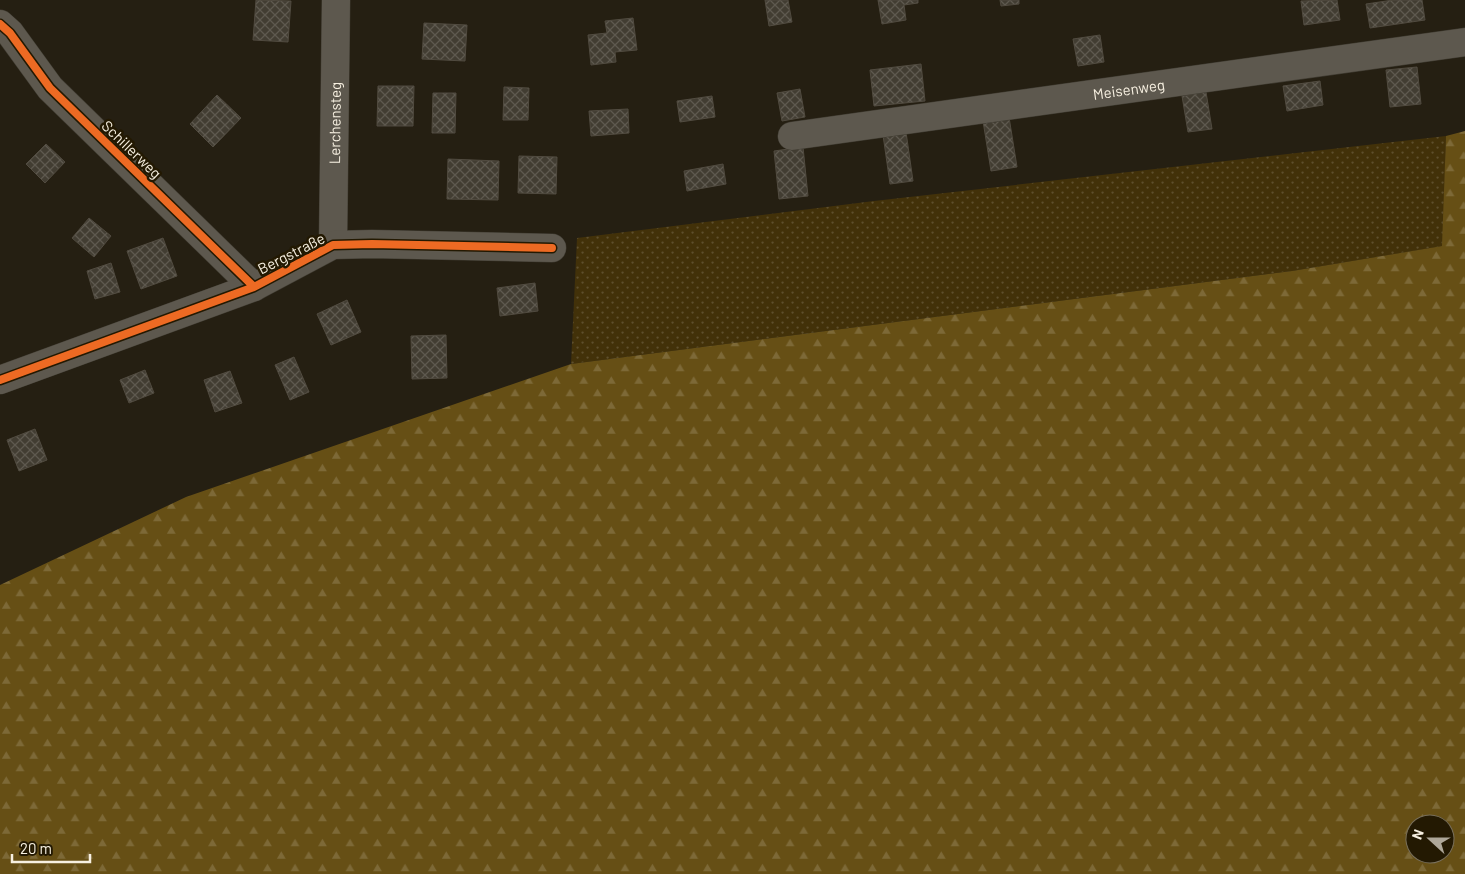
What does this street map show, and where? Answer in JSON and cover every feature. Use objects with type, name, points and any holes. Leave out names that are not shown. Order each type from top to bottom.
[{"type":"street","name":"Lerchensteg","points":[[333,245],[336,0]]},
{"type":"street","name":"Schillerweg","points":[[0,24],[10,33],[50,88],[254,287]]},
{"type":"street","name":"Meisenweg","points":[[792,136],[1465,42]]},
{"type":"street","name":"Bergstraße","points":[[0,380],[254,287],[333,245],[372,244],[552,248]]},
{"type":"shaded area","points":[[1446,136],[1443,246],[1292,271],[571,364],[577,238],[874,201]]},
{"type":"green space","points":[[1465,131],[1465,874],[0,874],[0,585],[186,497],[571,364],[1292,271],[1442,246],[1446,136]]},
{"type":"building","points":[[256,0],[291,1],[288,42],[253,40]]},
{"type":"building","points":[[765,0],[788,0],[792,22],[769,26]]},
{"type":"building","points":[[878,0],[918,0],[918,3],[904,5],[906,20],[882,24]]},
{"type":"building","points":[[1000,0],[1019,0],[1019,4],[1001,6]]},
{"type":"building","points":[[1337,0],[1340,20],[1304,25],[1301,1]]},
{"type":"building","points":[[1393,0],[1422,0],[1425,20],[1370,28],[1366,4]]},
{"type":"building","points":[[633,18],[637,50],[615,52],[616,62],[591,65],[588,35],[607,33],[605,21]]},
{"type":"building","points":[[424,23],[467,25],[465,61],[422,59]]},
{"type":"building","points":[[1100,35],[1104,62],[1078,66],[1073,39]]},
{"type":"building","points":[[921,64],[925,101],[874,106],[870,70]]},
{"type":"building","points":[[1417,67],[1421,104],[1390,107],[1386,70]]},
{"type":"building","points":[[1320,81],[1323,105],[1287,111],[1283,86]]},
{"type":"building","points":[[378,86],[414,86],[413,126],[377,126]]},
{"type":"building","points":[[504,87],[529,88],[528,120],[503,120]]},
{"type":"building","points":[[800,89],[805,117],[782,121],[777,93]]},
{"type":"building","points":[[1206,92],[1212,129],[1188,132],[1182,96]]},
{"type":"building","points":[[433,93],[456,93],[455,133],[432,133]]},
{"type":"building","points":[[217,95],[241,118],[213,147],[190,124]]},
{"type":"building","points":[[712,96],[715,117],[680,122],[677,101]]},
{"type":"building","points":[[628,109],[629,133],[591,136],[589,111]]},
{"type":"building","points":[[1009,117],[1017,167],[991,171],[983,121]]},
{"type":"building","points":[[906,132],[913,181],[890,184],[883,135]]},
{"type":"building","points":[[46,144],[65,162],[45,183],[26,164]]},
{"type":"building","points":[[803,147],[808,196],[779,199],[774,151]]},
{"type":"building","points":[[519,156],[557,157],[556,194],[518,193]]},
{"type":"building","points":[[448,159],[499,161],[498,200],[447,199]]},
{"type":"building","points":[[723,164],[726,184],[687,191],[684,171]]},
{"type":"building","points":[[89,218],[111,236],[94,257],[72,238]]},
{"type":"building","points":[[163,238],[177,276],[141,289],[127,251]]},
{"type":"building","points":[[111,263],[120,292],[95,299],[87,271]]},
{"type":"building","points":[[535,283],[538,311],[500,316],[497,288]]},
{"type":"building","points":[[347,300],[361,332],[331,345],[317,314]]},
{"type":"building","points":[[446,335],[447,378],[412,379],[411,336]]},
{"type":"building","points":[[294,357],[309,392],[290,400],[275,365]]},
{"type":"building","points":[[145,370],[154,393],[129,403],[120,380]]},
{"type":"building","points":[[230,371],[242,403],[215,412],[204,380]]},
{"type":"building","points":[[35,429],[47,460],[19,471],[7,440]]},
{"type":"cycle path","points":[[0,24],[10,33],[50,88],[254,287]]},
{"type":"cycle path","points":[[0,380],[254,287],[333,245],[372,244],[552,248]]}]
